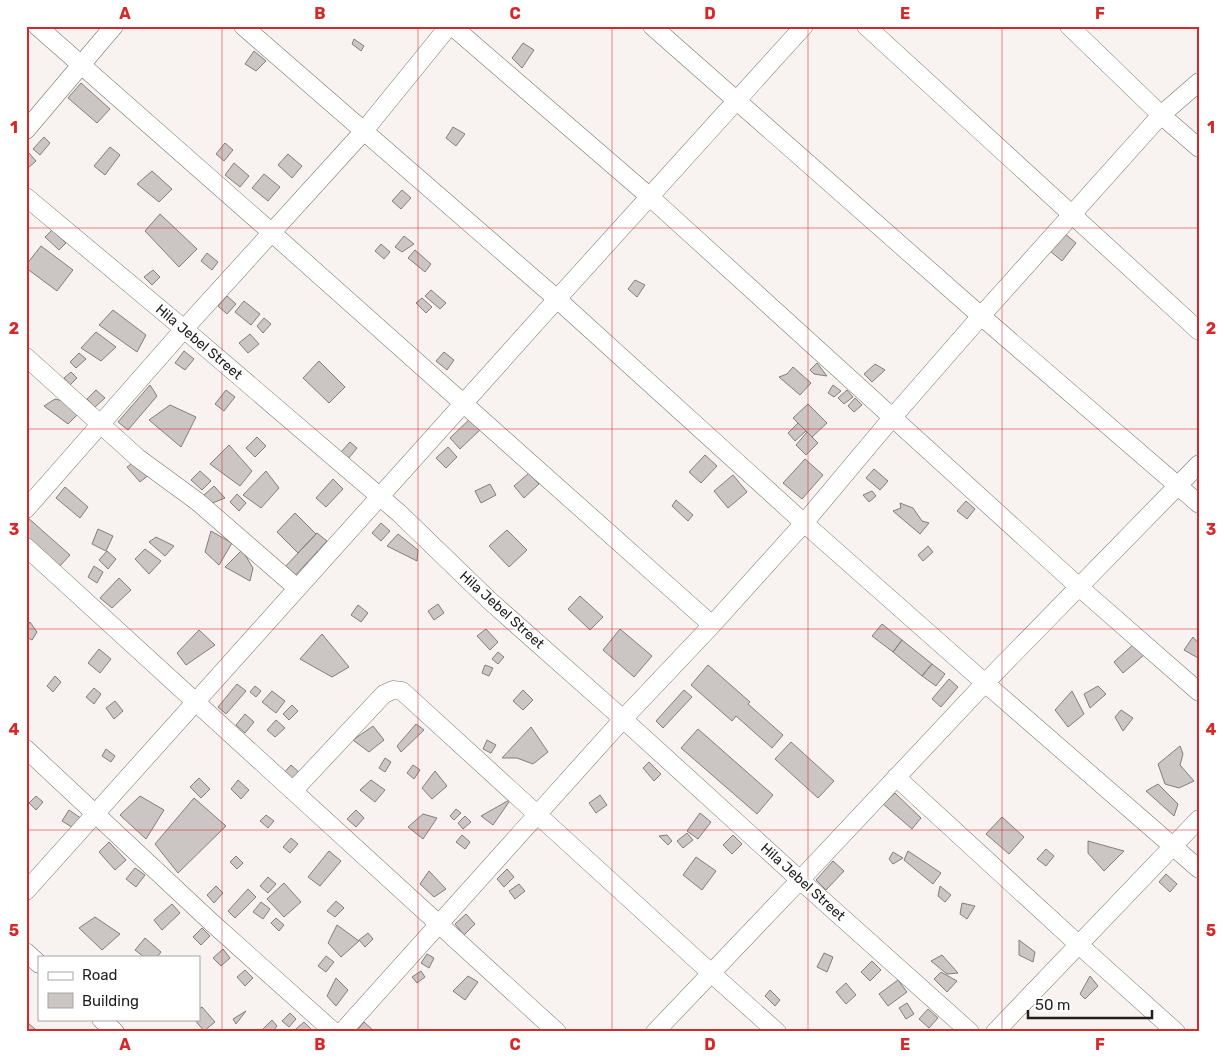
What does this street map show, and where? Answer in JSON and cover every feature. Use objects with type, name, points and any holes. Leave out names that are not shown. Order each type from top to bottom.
[{"type":"street","points":[[37,26],[80,66],[272,232],[712,624]]},
{"type":"street","points":[[26,130],[114,26]]},
{"type":"street","points":[[243,26],[556,299],[804,523],[1199,869]]},
{"type":"street","points":[[26,509],[184,329],[363,132],[451,26],[650,198],[1079,587],[1199,692]]},
{"type":"street","points":[[652,26],[981,316],[1199,504]]},
{"type":"street","points":[[26,891],[556,299],[650,198],[804,26]]},
{"type":"street","points":[[866,26],[1199,331]]},
{"type":"street","points":[[1069,26],[1162,116],[1199,148]]},
{"type":"street","points":[[342,1032],[624,719],[804,523],[892,418],[1072,215],[1162,116],[1199,82]]},
{"type":"street","name":"Hila Jebel Street","points":[[26,197],[399,513],[490,602],[624,719],[970,1032]]},
{"type":"street","points":[[26,357],[138,458],[198,502],[297,588]]},
{"type":"street","points":[[654,1032],[985,683],[1199,464]]},
{"type":"street","points":[[26,547],[557,1032]]},
{"type":"street","points":[[293,791],[384,694],[393,690],[402,691],[777,1032]]},
{"type":"street","points":[[26,749],[334,1032]]},
{"type":"street","points":[[896,778],[1176,1032]]},
{"type":"street","points":[[996,1032],[1199,819]]},
{"type":"street","points":[[26,952],[38,963]]},
{"type":"street","points":[[102,1020],[115,1032]]},
{"type":"building","points":[[354,39],[364,46],[361,51],[352,44]]},
{"type":"building","points":[[523,43],[534,50],[522,68],[512,58]]},
{"type":"building","points":[[254,51],[266,61],[256,71],[245,64]]},
{"type":"building","points":[[81,83],[110,109],[97,123],[68,98]]},
{"type":"building","points":[[453,127],[465,134],[456,146],[446,138]]},
{"type":"building","points":[[44,137],[50,143],[40,155],[33,149]]},
{"type":"building","points":[[225,143],[233,150],[224,161],[216,154]]},
{"type":"building","points":[[110,147],[120,155],[105,175],[94,166]]},
{"type":"building","points":[[29,153],[36,161],[27,169],[26,156]]},
{"type":"building","points":[[288,154],[302,166],[292,178],[278,165]]},
{"type":"building","points":[[234,163],[249,176],[240,187],[225,175]]},
{"type":"building","points":[[152,171],[172,189],[159,202],[137,184]]},
{"type":"building","points":[[264,174],[280,187],[268,201],[252,188]]},
{"type":"building","points":[[402,190],[411,198],[401,209],[392,201]]},
{"type":"building","points":[[160,214],[197,249],[179,267],[145,231]]},
{"type":"building","points":[[52,230],[66,243],[59,250],[45,237]]},
{"type":"building","points":[[1064,233],[1076,243],[1062,261],[1050,251]]},
{"type":"building","points":[[404,236],[414,244],[402,252],[395,247]]},
{"type":"building","points":[[381,244],[390,252],[384,259],[375,251]]},
{"type":"building","points":[[41,246],[73,270],[57,291],[26,268],[26,265]]},
{"type":"building","points":[[415,250],[431,264],[425,272],[408,258]]},
{"type":"building","points":[[207,253],[218,262],[212,270],[201,261]]},
{"type":"building","points":[[153,270],[160,277],[152,285],[144,277]]},
{"type":"building","points":[[635,280],[645,285],[637,297],[628,289]]},
{"type":"building","points":[[431,290],[446,303],[440,309],[425,296]]},
{"type":"building","points":[[227,296],[236,304],[227,314],[218,306]]},
{"type":"building","points":[[422,298],[432,307],[426,313],[416,303]]},
{"type":"building","points":[[244,301],[260,314],[251,325],[235,312]]},
{"type":"building","points":[[113,310],[146,335],[137,352],[99,325]]},
{"type":"building","points":[[264,318],[271,324],[263,333],[257,326]]},
{"type":"building","points":[[96,332],[116,347],[101,361],[81,348]]},
{"type":"building","points":[[250,334],[259,344],[248,353],[239,343]]},
{"type":"building","points":[[184,351],[194,359],[185,370],[175,363]]},
{"type":"building","points":[[444,352],[454,360],[447,370],[436,361]]},
{"type":"building","points":[[79,353],[86,359],[76,368],[70,362]]},
{"type":"building","points":[[319,361],[345,387],[329,403],[303,378]]},
{"type":"building","points":[[817,363],[827,376],[814,374],[810,370]]},
{"type":"building","points":[[875,364],[885,370],[872,382],[864,374]]},
{"type":"building","points":[[793,367],[811,383],[800,395],[779,377],[787,374]]},
{"type":"building","points":[[71,372],[77,378],[70,385],[64,378]]},
{"type":"building","points":[[150,385],[157,396],[128,430],[118,422]]},
{"type":"building","points":[[833,385],[841,391],[834,397],[828,393]]},
{"type":"building","points":[[96,390],[105,398],[95,407],[87,399]]},
{"type":"building","points":[[226,390],[235,397],[224,411],[215,404]]},
{"type":"building","points":[[847,390],[853,397],[844,404],[838,398]]},
{"type":"building","points":[[855,398],[862,405],[854,412],[848,406]]},
{"type":"building","points":[[55,399],[67,402],[79,413],[68,424],[44,406]]},
{"type":"building","points":[[808,404],[827,423],[812,437],[793,418]]},
{"type":"building","points":[[170,405],[196,417],[181,447],[149,420]]},
{"type":"building","points":[[473,416],[483,427],[460,449],[450,438]]},
{"type":"building","points":[[798,423],[806,431],[795,441],[788,433]]},
{"type":"building","points":[[807,432],[818,443],[806,455],[796,445]]},
{"type":"building","points":[[257,437],[266,446],[255,457],[246,448]]},
{"type":"building","points":[[350,442],[357,448],[348,459],[341,452]]},
{"type":"building","points":[[229,445],[252,471],[240,486],[210,464]]},
{"type":"building","points":[[448,447],[457,457],[446,468],[436,458]]},
{"type":"building","points":[[705,455],[717,466],[701,483],[689,472]]},
{"type":"building","points":[[805,459],[823,475],[802,499],[783,483]]},
{"type":"building","points":[[137,460],[151,473],[140,482],[127,467]]},
{"type":"building","points":[[874,469],[888,481],[880,490],[866,478]]},
{"type":"building","points":[[200,471],[211,481],[202,490],[191,480]]},
{"type":"building","points":[[266,471],[279,488],[261,508],[243,495]]},
{"type":"building","points":[[529,473],[539,484],[524,498],[514,486]]},
{"type":"building","points":[[733,475],[747,492],[728,508],[714,491]]},
{"type":"building","points":[[333,479],[343,489],[326,507],[316,498]]},
{"type":"building","points":[[490,484],[496,495],[481,503],[475,491]]},
{"type":"building","points":[[214,486],[225,498],[210,504],[203,496]]},
{"type":"building","points":[[65,487],[88,507],[80,518],[56,498]]},
{"type":"building","points":[[872,491],[876,496],[869,502],[863,495]]},
{"type":"building","points":[[237,494],[246,503],[239,511],[230,502]]},
{"type":"building","points":[[676,500],[693,515],[688,521],[672,506]]},
{"type":"building","points":[[966,501],[975,509],[967,519],[957,511]]},
{"type":"building","points":[[900,503],[913,508],[922,521],[929,523],[920,534],[893,511],[901,508]]},
{"type":"building","points":[[295,513],[316,534],[298,553],[277,532]]},
{"type":"building","points":[[27,517],[70,555],[58,568],[26,541]]},
{"type":"building","points":[[381,523],[390,531],[381,541],[372,533]]},
{"type":"building","points":[[98,529],[113,536],[106,551],[92,544]]},
{"type":"building","points":[[507,530],[527,550],[509,567],[489,546]]},
{"type":"building","points":[[211,531],[232,543],[219,565],[205,552]]},
{"type":"building","points":[[317,533],[327,541],[293,578],[283,569]]},
{"type":"building","points":[[398,534],[418,550],[417,561],[387,546]]},
{"type":"building","points":[[156,537],[174,546],[165,556],[149,542]]},
{"type":"building","points":[[928,546],[933,552],[923,561],[918,555]]},
{"type":"building","points":[[145,549],[161,561],[149,574],[135,559]]},
{"type":"building","points":[[242,550],[253,568],[250,581],[225,567]]},
{"type":"building","points":[[107,551],[116,559],[108,569],[99,560]]},
{"type":"building","points":[[94,566],[103,572],[97,583],[88,577]]},
{"type":"building","points":[[119,578],[131,590],[112,608],[100,598]]},
{"type":"building","points":[[580,596],[603,617],[590,630],[568,609]]},
{"type":"building","points":[[438,604],[444,613],[434,620],[428,611]]},
{"type":"building","points":[[358,605],[368,613],[361,622],[351,615]]},
{"type":"building","points":[[30,622],[37,632],[32,640],[26,637],[26,628]]},
{"type":"building","points":[[882,624],[902,640],[893,652],[872,636]]},
{"type":"building","points":[[486,629],[498,642],[490,650],[477,636]]},
{"type":"building","points":[[620,629],[652,656],[634,677],[603,650]]},
{"type":"building","points":[[199,630],[215,645],[186,665],[177,653]]},
{"type":"building","points":[[322,634],[349,667],[332,677],[300,659]]},
{"type":"building","points":[[1193,637],[1199,644],[1198,658],[1184,650]]},
{"type":"building","points":[[902,640],[932,664],[922,676],[893,652]]},
{"type":"building","points":[[1135,643],[1144,655],[1123,673],[1114,662]]},
{"type":"building","points":[[99,649],[111,659],[100,673],[88,663]]},
{"type":"building","points":[[498,652],[504,657],[498,664],[492,659]]},
{"type":"building","points":[[932,664],[945,674],[936,686],[922,676]]},
{"type":"building","points":[[485,665],[493,668],[489,676],[482,673]]},
{"type":"building","points":[[708,665],[750,702],[748,704],[783,735],[772,748],[736,716],[732,721],[691,685]]},
{"type":"building","points":[[55,676],[61,682],[53,692],[47,686]]},
{"type":"building","points":[[949,679],[958,687],[941,707],[932,699]]},
{"type":"building","points":[[237,684],[246,691],[226,714],[218,707]]},
{"type":"building","points":[[255,686],[261,691],[256,697],[250,692]]},
{"type":"building","points":[[1098,686],[1106,694],[1090,708],[1084,694]]},
{"type":"building","points":[[94,688],[101,694],[94,704],[86,697]]},
{"type":"building","points":[[523,690],[533,700],[523,710],[513,701]]},
{"type":"building","points":[[684,690],[692,697],[663,728],[656,721]]},
{"type":"building","points":[[272,691],[285,701],[276,713],[262,702]]},
{"type":"building","points":[[1072,691],[1084,714],[1068,727],[1055,710]]},
{"type":"building","points":[[115,701],[123,711],[114,719],[106,708]]},
{"type":"building","points":[[292,705],[298,711],[289,720],[283,714]]},
{"type":"building","points":[[1121,710],[1133,718],[1123,731],[1115,717]]},
{"type":"building","points":[[245,714],[254,722],[245,733],[236,725]]},
{"type":"building","points":[[276,720],[285,728],[275,737],[267,730]]},
{"type":"building","points":[[416,724],[424,730],[401,752],[397,746]]},
{"type":"building","points":[[373,726],[384,740],[369,752],[353,740]]},
{"type":"building","points":[[531,727],[548,752],[533,764],[517,758],[502,758]]},
{"type":"building","points":[[698,729],[773,795],[757,814],[681,748]]},
{"type":"building","points":[[487,740],[496,745],[491,753],[483,749]]},
{"type":"building","points":[[791,742],[834,781],[818,798],[775,759]]},
{"type":"building","points":[[1180,746],[1183,754],[1180,765],[1194,781],[1179,788],[1165,784],[1158,764]]},
{"type":"building","points":[[106,749],[115,756],[111,762],[102,756]]},
{"type":"building","points":[[385,758],[391,762],[385,772],[379,768]]},
{"type":"building","points":[[649,762],[661,774],[654,781],[643,768]]},
{"type":"building","points":[[291,765],[301,774],[292,785],[282,775]]},
{"type":"building","points":[[413,765],[420,770],[414,779],[407,773]]},
{"type":"building","points":[[435,771],[447,786],[432,799],[422,788]]},
{"type":"building","points":[[199,778],[210,789],[201,798],[190,787]]},
{"type":"building","points":[[238,780],[249,790],[241,799],[231,789]]},
{"type":"building","points":[[371,780],[385,790],[375,802],[360,790]]},
{"type":"building","points":[[1158,784],[1178,804],[1174,816],[1146,791]]},
{"type":"building","points":[[895,793],[921,818],[912,829],[883,804]]},
{"type":"building","points":[[600,795],[607,805],[596,813],[589,803]]},
{"type":"building","points":[[36,796],[43,802],[36,810],[29,803]]},
{"type":"building","points":[[140,796],[164,810],[146,839],[120,815]]},
{"type":"building","points":[[194,798],[226,826],[178,873],[155,844]]},
{"type":"building","points":[[511,799],[493,825],[481,816]]},
{"type":"building","points":[[456,809],[461,813],[454,820],[450,816]]},
{"type":"building","points":[[69,810],[82,819],[75,829],[62,821]]},
{"type":"building","points":[[356,810],[364,818],[356,827],[347,819]]},
{"type":"building","points":[[700,813],[711,822],[698,839],[687,831]]},
{"type":"building","points":[[423,814],[437,818],[423,839],[408,827]]},
{"type":"building","points":[[266,815],[274,821],[268,828],[260,821]]},
{"type":"building","points":[[465,816],[471,822],[463,829],[458,823]]},
{"type":"building","points":[[1002,817],[1024,837],[1009,854],[986,834]]},
{"type":"building","points":[[687,833],[693,840],[683,848],[677,841]]},
{"type":"building","points":[[462,835],[470,842],[465,849],[456,842]]},
{"type":"building","points":[[667,835],[672,841],[668,845],[659,836]]},
{"type":"building","points":[[733,835],[742,844],[732,854],[723,845]]},
{"type":"building","points":[[291,838],[298,844],[290,853],[283,847]]},
{"type":"building","points":[[1088,841],[1124,851],[1104,871],[1088,853]]},
{"type":"building","points":[[109,842],[126,860],[115,870],[99,852]]},
{"type":"building","points":[[1046,849],[1054,856],[1046,866],[1037,859]]},
{"type":"building","points":[[329,851],[341,861],[320,886],[308,877]]},
{"type":"building","points":[[908,851],[941,873],[933,884],[904,860]]},
{"type":"building","points":[[893,852],[903,858],[893,864],[889,859]]},
{"type":"building","points":[[236,856],[243,863],[237,869],[230,862]]},
{"type":"building","points":[[696,857],[716,871],[702,890],[683,875]]},
{"type":"building","points":[[833,861],[844,871],[826,890],[816,880]]},
{"type":"building","points":[[135,868],[145,875],[136,887],[126,879]]},
{"type":"building","points":[[507,869],[514,877],[504,887],[497,879]]},
{"type":"building","points":[[429,871],[446,889],[434,897],[420,884]]},
{"type":"building","points":[[1166,874],[1177,884],[1170,892],[1159,882]]},
{"type":"building","points":[[268,877],[276,884],[268,893],[260,886]]},
{"type":"building","points":[[284,883],[301,902],[284,917],[267,899]]},
{"type":"building","points":[[519,884],[525,891],[515,899],[509,891]]},
{"type":"building","points":[[216,886],[223,893],[214,903],[207,895]]},
{"type":"building","points":[[940,886],[951,895],[945,902],[938,896]]},
{"type":"building","points":[[248,889],[256,897],[235,918],[228,911]]},
{"type":"building","points":[[336,901],[344,908],[335,917],[327,911]]},
{"type":"building","points":[[261,902],[270,909],[263,919],[253,912]]},
{"type":"building","points":[[962,903],[975,906],[967,919],[960,914]]},
{"type":"building","points":[[172,904],[180,913],[162,930],[154,920]]},
{"type":"building","points":[[466,914],[475,924],[464,935],[455,924]]},
{"type":"building","points":[[95,917],[120,934],[102,950],[79,928]]},
{"type":"building","points":[[276,918],[284,925],[279,931],[271,923]]},
{"type":"building","points":[[337,925],[359,941],[341,957],[328,943]]},
{"type":"building","points":[[202,928],[210,936],[201,945],[193,937]]},
{"type":"building","points":[[368,933],[373,939],[365,947],[359,940]]},
{"type":"building","points":[[145,938],[161,952],[158,956],[143,956],[135,950]]},
{"type":"building","points":[[1019,940],[1035,952],[1033,962],[1019,955]]},
{"type":"building","points":[[223,949],[230,958],[221,966],[213,958]]},
{"type":"building","points":[[824,953],[833,957],[827,972],[817,967]]},
{"type":"building","points":[[427,954],[434,958],[429,968],[421,963]]},
{"type":"building","points":[[942,955],[958,973],[947,974],[931,961]]},
{"type":"building","points":[[326,956],[334,962],[326,972],[318,966]]},
{"type":"building","points":[[872,961],[881,970],[870,981],[861,972]]},
{"type":"building","points":[[245,970],[253,978],[245,986],[237,977]]},
{"type":"building","points":[[421,971],[425,977],[417,983],[412,977]]},
{"type":"building","points":[[941,972],[957,981],[947,992],[934,979]]},
{"type":"building","points":[[468,976],[478,982],[465,1000],[453,991]]},
{"type":"building","points":[[1090,976],[1098,986],[1085,999],[1080,994]]},
{"type":"building","points":[[336,978],[348,990],[336,1006],[327,996]]},
{"type":"building","points":[[898,980],[907,992],[888,1006],[879,994]]},
{"type":"building","points":[[846,983],[856,995],[846,1004],[836,992]]},
{"type":"building","points":[[770,990],[780,1000],[775,1006],[765,996]]},
{"type":"building","points":[[907,1003],[914,1014],[906,1019],[899,1008]]},
{"type":"building","points":[[202,1007],[215,1022],[204,1031],[195,1020],[200,1020],[200,1008]]},
{"type":"building","points":[[928,1009],[938,1018],[929,1028],[919,1019]]},
{"type":"building","points":[[246,1011],[236,1024],[233,1019]]},
{"type":"building","points":[[290,1013],[296,1019],[289,1027],[282,1021]]},
{"type":"building","points":[[272,1020],[277,1026],[272,1032],[266,1032],[263,1029]]},
{"type":"building","points":[[304,1022],[311,1029],[308,1032],[298,1032],[296,1029]]},
{"type":"building","points":[[364,1022],[375,1032],[356,1032]]},
{"type":"building","points":[[28,1023],[35,1029],[33,1032],[26,1032],[26,1025]]}]
